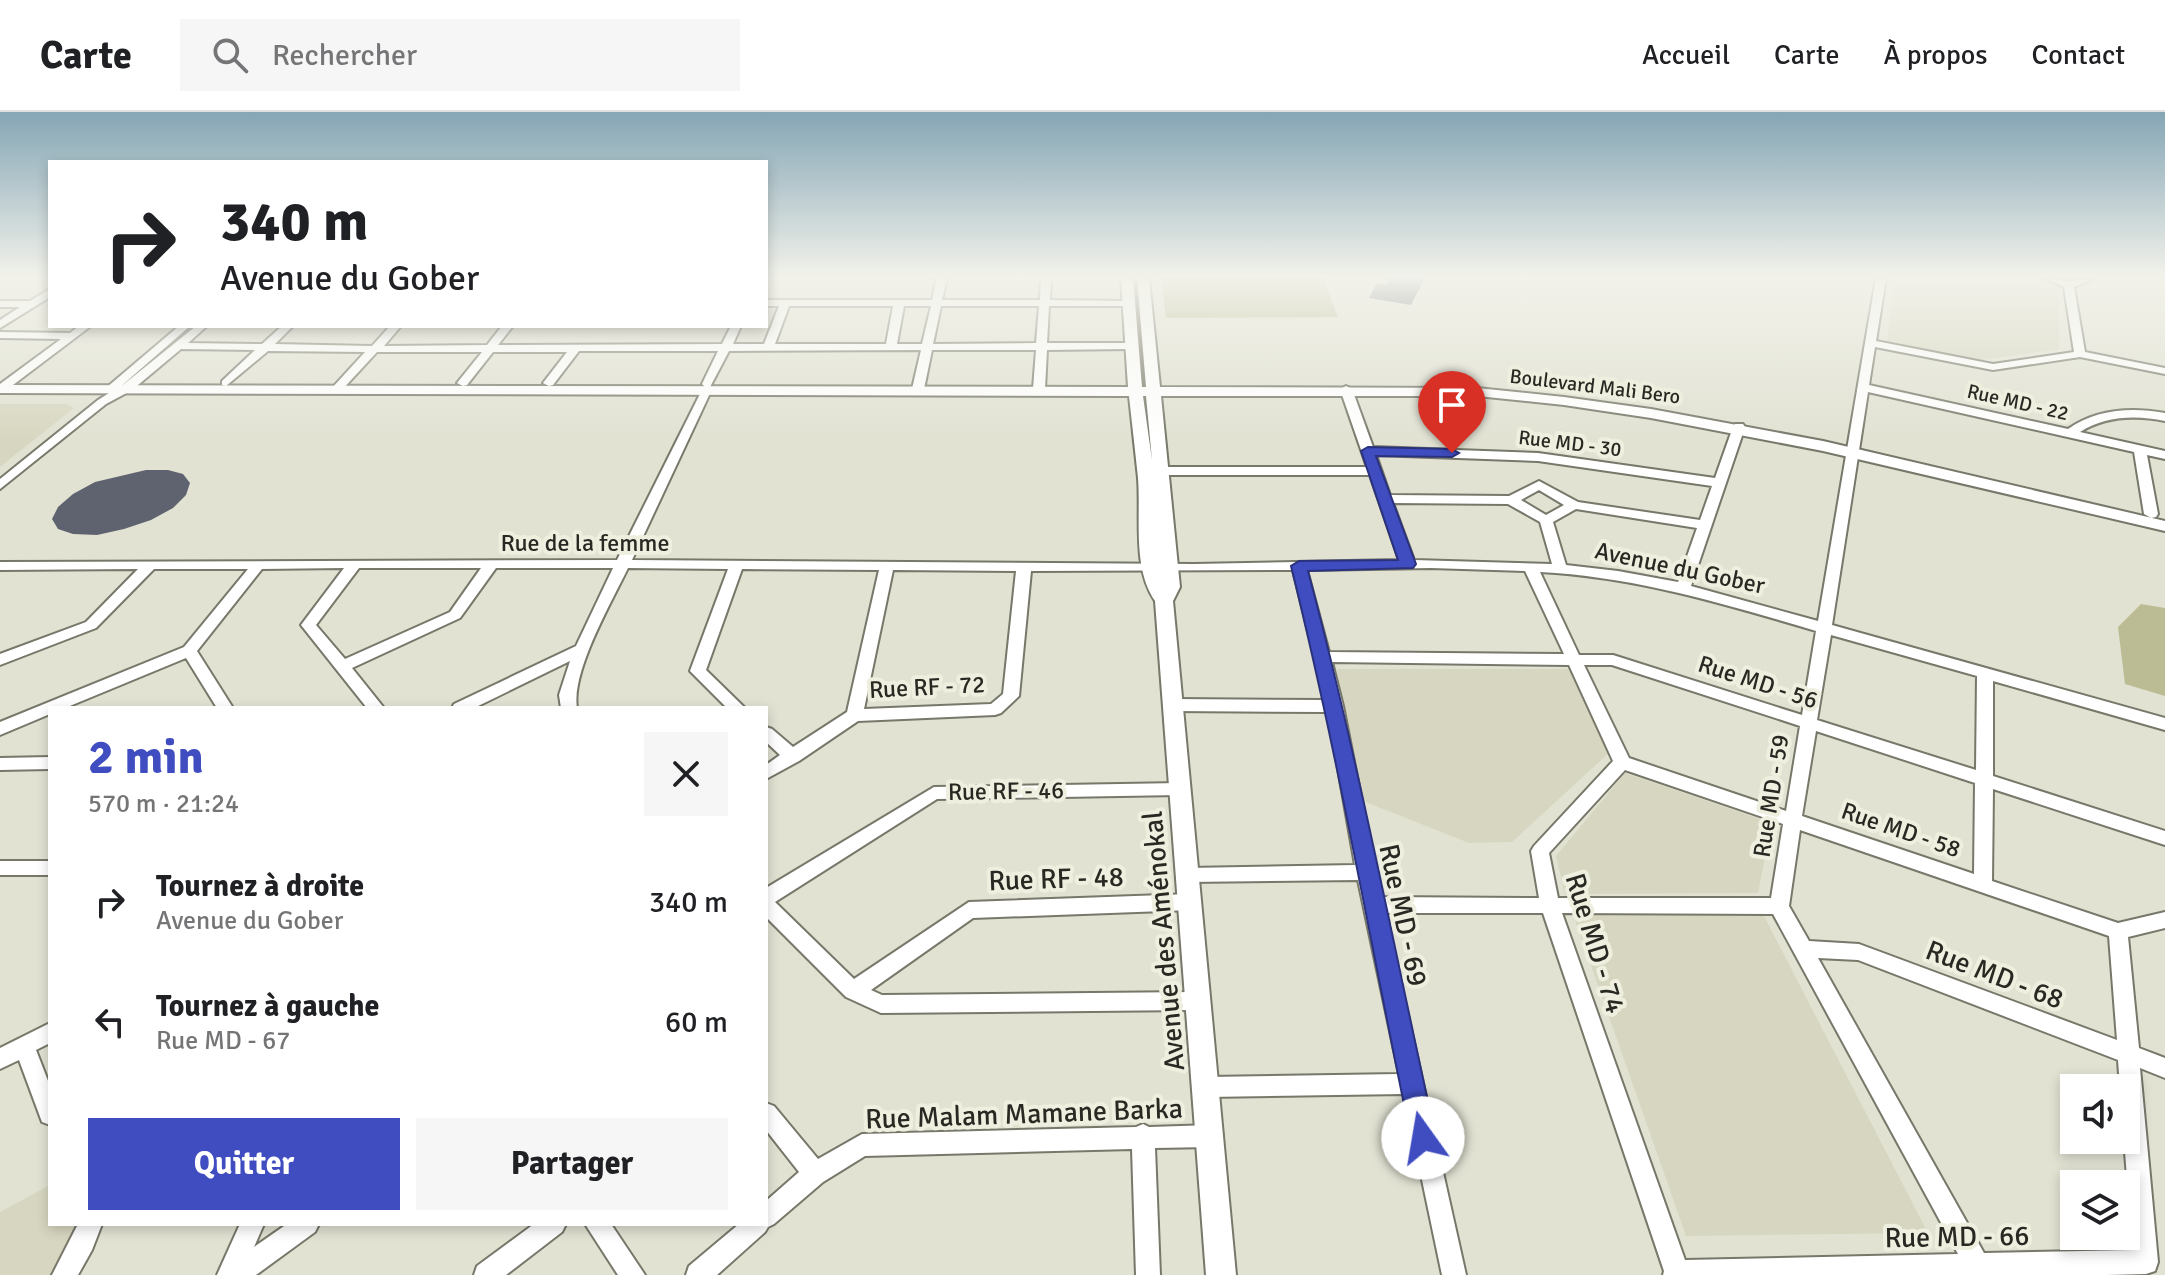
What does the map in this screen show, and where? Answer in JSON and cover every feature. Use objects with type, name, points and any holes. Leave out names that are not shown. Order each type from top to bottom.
[{"type":"main road","name":"Avenue des Aménokal","points":[[1130,332],[1136,385],[1157,476],[1170,568],[1171,587],[1164,601]]},
{"type":"main road","name":"Avenue des Aménokal","points":[[1148,332],[1153,385],[1151,450]]},
{"type":"main road","name":"Boulevard Mali Bero","points":[[123,386],[226,383],[707,386]]},
{"type":"main road","name":"Boulevard Mali Bero","points":[[2,386],[1466,384],[1615,398],[1747,420],[1853,449]]},
{"type":"main road","name":"Boulevard Mali Bero","points":[[1153,385],[1346,389],[1384,386],[1541,397],[1739,427],[2158,516]]},
{"type":"main road","name":"Avenue des Aménokal","points":[[1157,476],[1151,568],[1155,588],[1164,601],[1212,1136],[1221,1275]]},
{"type":"main road","name":"Boulevard Mali Bero","points":[[2068,499],[2165,526]]},
{"type":"street","points":[[2,386],[78,332]]},
{"type":"street","points":[[123,386],[179,332]]},
{"type":"street","points":[[0,485],[194,332]]},
{"type":"street","points":[[226,383],[281,332]]},
{"type":"street","points":[[340,386],[390,332]]},
{"type":"street","points":[[463,383],[503,332]]},
{"type":"street","points":[[569,706],[567,695],[582,649],[733,332]]},
{"type":"street","points":[[768,348],[774,332]]},
{"type":"street","points":[[891,347],[894,332]]},
{"type":"street","points":[[919,386],[930,332]]},
{"type":"street","points":[[1039,386],[1042,332]]},
{"type":"street","name":"Rue MD - 59","points":[[1779,906],[1873,332]]},
{"type":"street","points":[[2077,332],[2080,354]]},
{"type":"street","points":[[0,335],[73,336]]},
{"type":"street","points":[[1872,343],[1988,367],[2080,354],[2165,371]]},
{"type":"street","points":[[178,346],[575,349],[1131,346]]},
{"type":"street","points":[[549,383],[575,349]]},
{"type":"street","name":"Rue MD - 22","points":[[1863,387],[2165,455]]},
{"type":"street","points":[[1346,389],[1408,564]]},
{"type":"street","points":[[2069,434],[2086,422],[2138,412],[2165,417]]},
{"type":"street","points":[[1683,588],[1739,427]]},
{"type":"street","points":[[2140,450],[2158,516]]},
{"type":"street","name":"Rue MD - 30","points":[[1368,451],[1538,457],[1720,483]]},
{"type":"street","points":[[1538,457],[1539,485]]},
{"type":"street","points":[[1157,476],[1374,471]]},
{"type":"street","points":[[1539,485],[1574,505],[1705,525]]},
{"type":"street","points":[[1383,499],[1511,500],[1539,485]]},
{"type":"street","points":[[1511,500],[1546,520],[1560,569]]},
{"type":"street","points":[[1546,520],[1574,505]]},
{"type":"street","name":"Avenue du Gober","points":[[1170,568],[1408,564],[1560,569],[1612,574],[1683,588],[2165,724]]},
{"type":"street","points":[[55,706],[189,651],[258,565]]},
{"type":"street","points":[[354,565],[308,625],[374,706]]},
{"type":"street","points":[[344,666],[455,615],[491,565]]},
{"type":"street","points":[[735,706],[698,671],[736,565]]},
{"type":"street","points":[[768,772],[855,715],[887,565]]},
{"type":"street","name":"Rue de la femme","points":[[0,566],[887,565],[1170,568]]},
{"type":"street","points":[[0,660],[91,625],[149,566]]},
{"type":"street","name":"Rue RF - 72","points":[[855,715],[995,709],[1006,703],[1011,696],[1024,566]]},
{"type":"street","name":"Rue MD - 69","points":[[1299,566],[1335,706],[1366,872],[1454,1275]]},
{"type":"street","points":[[1531,568],[1622,762]]},
{"type":"street","points":[[464,706],[582,649]]},
{"type":"street","points":[[189,651],[224,706]]},
{"type":"street","name":"Rue MD - 56","points":[[1322,657],[1613,660],[2165,838]]},
{"type":"street","points":[[1983,885],[1985,673]]},
{"type":"street","points":[[1172,705],[1335,706]]},
{"type":"street","points":[[0,729],[48,709]]},
{"type":"street","points":[[768,735],[793,757]]},
{"type":"street","name":"Rue MD - 58","points":[[1622,762],[2118,931]]},
{"type":"street","name":"Rue MD - 74","points":[[1622,762],[1540,851],[1550,906],[1676,1273]]},
{"type":"street","points":[[0,764],[48,763]]},
{"type":"street","name":"Rue RF - 46","points":[[768,897],[934,793],[1180,789]]},
{"type":"street","points":[[0,868],[48,868]]},
{"type":"street","points":[[1188,875],[1366,872]]},
{"type":"street","name":"Rue RF - 48","points":[[853,991],[969,910],[1191,902]]},
{"type":"street","points":[[1373,905],[1779,906],[1980,1270]]},
{"type":"street","points":[[768,907],[853,991],[881,1004],[1193,1001]]},
{"type":"street","points":[[2118,931],[2165,920]]},
{"type":"street","name":"Rue MD - 66","points":[[1676,1273],[1980,1270],[2146,1262],[2118,931]]},
{"type":"street","name":"Rue MD - 68","points":[[1803,949],[1859,952],[2165,1068]]},
{"type":"street","points":[[0,1059],[48,1033]]},
{"type":"street","points":[[24,1046],[48,1110]]},
{"type":"street","points":[[1207,1087],[1411,1084]]},
{"type":"street","points":[[768,1115],[815,1174]]},
{"type":"street","points":[[1143,1135],[1148,1275]]},
{"type":"street","name":"Rue Malam Mamane Barka","points":[[768,1214],[815,1174],[862,1145],[1143,1135],[1212,1136]]},
{"type":"street","points":[[64,1275],[84,1242],[89,1226]]},
{"type":"street","points":[[232,1275],[251,1226]]},
{"type":"street","points":[[232,1275],[304,1226]]},
{"type":"street","points":[[486,1275],[551,1226]]},
{"type":"street","points":[[598,1226],[633,1275]]},
{"type":"street","points":[[698,1275],[755,1226]]},
{"type":"shaded area","points":[[1888,332],[2059,332],[2059,349],[1981,360],[1887,341]]},
{"type":"shaded area","points":[[0,404],[67,404],[74,408],[0,467]]},
{"type":"shaded area","points":[[1337,669],[1574,669],[1610,752],[1512,842],[1469,843],[1363,801]]},
{"type":"shaded area","points":[[1625,773],[1772,823],[1758,893],[1565,894],[1556,856]]},
{"type":"shaded area","points":[[1573,914],[1764,916],[1928,1233],[1686,1236]]},
{"type":"shaded area","points":[[48,1186],[48,1226],[79,1228],[51,1275],[0,1275],[0,1212]]},
{"type":"green space","points":[[2141,604],[2165,608],[2165,696],[2125,684],[2118,627]]},
{"type":"building","points":[[146,470],[183,474],[190,483],[186,495],[173,508],[151,520],[97,535],[73,534],[58,529],[52,519],[58,507],[73,494],[95,482]]},
{"type":"route","points":[[1423,1138],[1366,872],[1335,706],[1299,566],[1408,564],[1368,451],[1452,453]]}]
